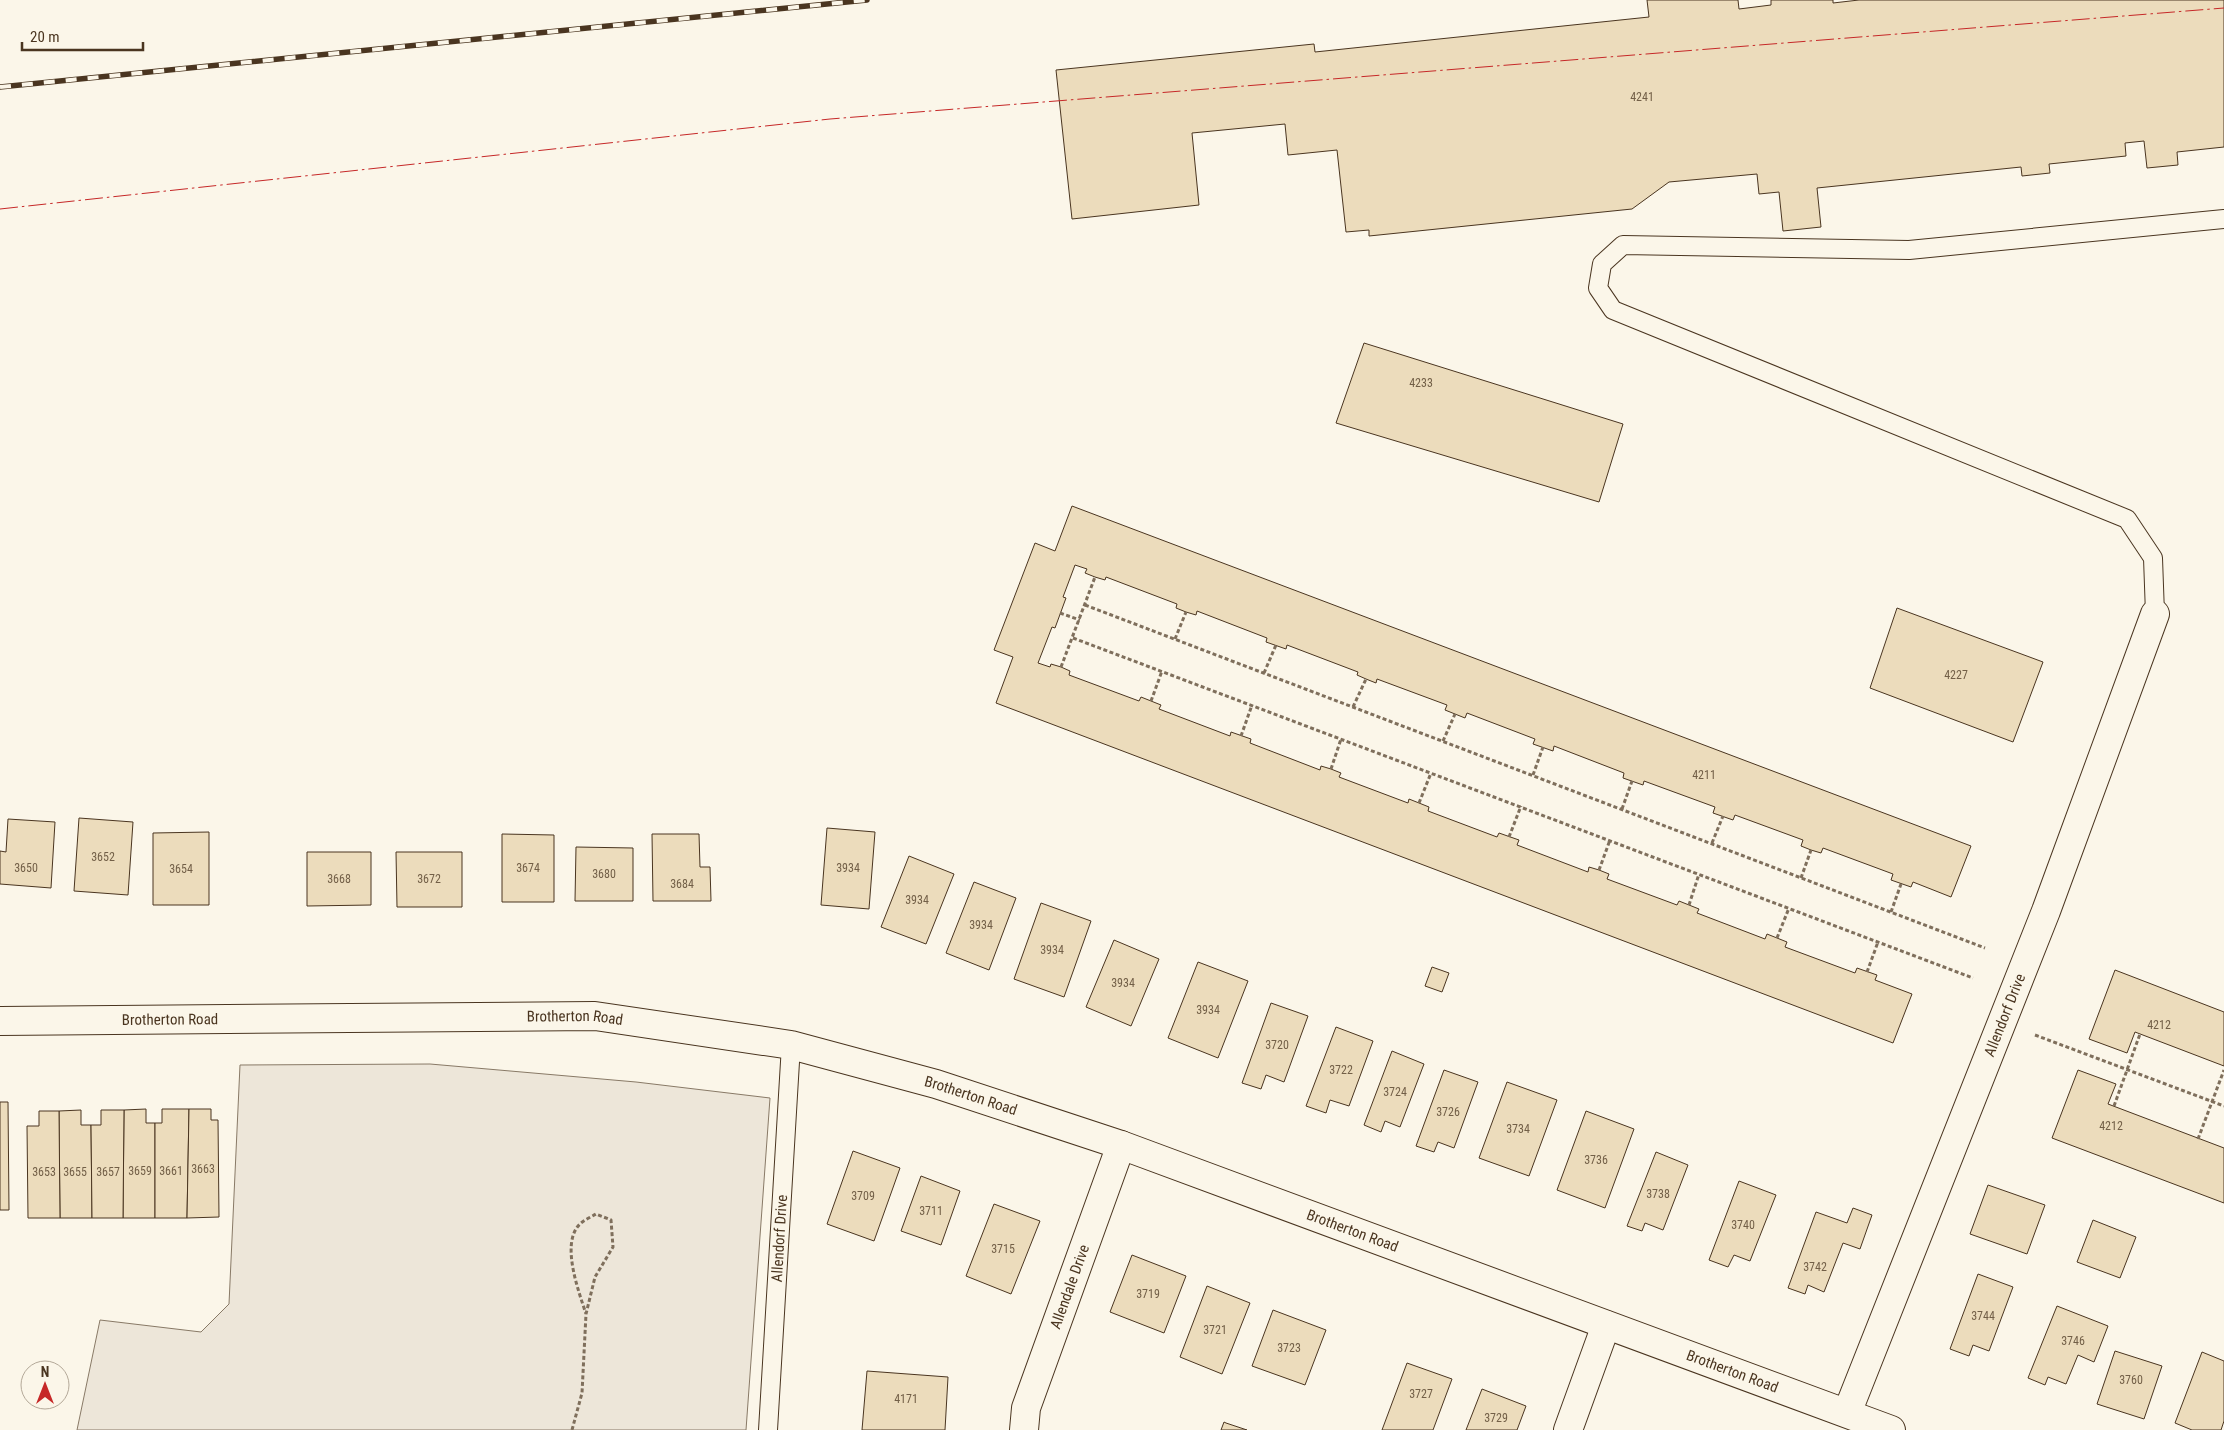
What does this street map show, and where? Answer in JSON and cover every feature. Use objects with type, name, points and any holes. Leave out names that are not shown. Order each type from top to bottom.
[{"type":"street","name":"Allendorf Drive","points":[[1847,1413],[2046,911],[2155,614]]},
{"type":"street","name":"Brotherton Road","points":[[0,1021],[595,1016],[791,1046],[936,1084],[1121,1145],[1891,1430]]},
{"type":"street","name":"Allendale Drive","points":[[1024,1430],[1026,1408],[1121,1145]]},
{"type":"street","points":[[1568,1430],[1606,1325]]},
{"type":"lane","points":[[2155,614],[2153,558],[2127,519],[1613,310],[1598,288],[1602,264],[1623,246],[1910,250],[2224,219]]},
{"type":"lane","name":"Allendorf Drive","points":[[768,1430],[791,1046]]},
{"type":"path","points":[[1060,667],[1080,620],[1095,577]]},
{"type":"path","points":[[1085,605],[1985,948]]},
{"type":"path","points":[[1175,639],[1186,612]]},
{"type":"path","points":[[1060,613],[1080,620]]},
{"type":"path","points":[[1073,638],[1973,978]]},
{"type":"path","points":[[1264,673],[1276,645]]},
{"type":"path","points":[[1151,702],[1162,671]]},
{"type":"path","points":[[1354,707],[1366,679]]},
{"type":"path","points":[[1241,736],[1252,705]]},
{"type":"path","points":[[1443,741],[1455,714]]},
{"type":"path","points":[[1331,769],[1341,739]]},
{"type":"path","points":[[1533,775],[1543,747]]},
{"type":"path","points":[[1419,803],[1431,772]]},
{"type":"path","points":[[1622,809],[1632,781]]},
{"type":"path","points":[[1509,837],[1520,806]]},
{"type":"path","points":[[1712,844],[1723,816]]},
{"type":"path","points":[[1599,870],[1610,840]]},
{"type":"path","points":[[1801,878],[1811,850]]},
{"type":"path","points":[[1689,905],[1699,874]]},
{"type":"path","points":[[1891,912],[1901,884]]},
{"type":"path","points":[[1777,938],[1789,908]]},
{"type":"path","points":[[1867,972],[1878,942]]},
{"type":"path","points":[[2032,1033],[2224,1106]]},
{"type":"path","points":[[2114,1106],[2140,1034]]},
{"type":"path","points":[[2198,1139],[2224,1070]]},
{"type":"path","points":[[572,1430],[582,1394],[586,1314],[595,1277],[613,1247],[611,1220],[596,1214],[579,1224],[571,1243],[571,1265],[586,1314]]},
{"type":"shaded area","points":[[430,1064],[636,1082],[770,1098],[746,1430],[77,1430],[100,1320],[201,1332],[229,1304],[240,1065]]},
{"type":"building","points":[[1647,0],[1738,0],[1739,9],[1771,5],[1771,0],[1833,0],[1833,3],[1859,0],[2224,0],[2224,147],[2177,152],[2178,165],[2147,168],[2144,141],[2125,143],[2126,156],[2049,164],[2050,173],[2022,176],[2021,167],[1817,188],[1821,227],[1783,231],[1779,192],[1759,194],[1757,174],[1669,182],[1632,209],[1369,236],[1369,230],[1346,232],[1337,150],[1288,155],[1285,124],[1192,133],[1199,205],[1072,219],[1056,70],[1314,44],[1315,52],[1649,17]]},
{"type":"building","points":[[1364,343],[1623,424],[1599,502],[1336,423]]},
{"type":"building","points":[[1072,506],[1971,846],[1951,897],[1913,882],[1911,887],[1891,880],[1893,874],[1823,848],[1821,853],[1811,850],[1801,846],[1803,840],[1735,815],[1733,820],[1713,813],[1715,807],[1644,781],[1643,785],[1623,778],[1624,773],[1554,746],[1553,751],[1533,744],[1535,739],[1467,713],[1465,718],[1445,710],[1447,705],[1377,679],[1376,683],[1357,675],[1358,672],[1287,645],[1286,649],[1266,642],[1267,638],[1197,611],[1196,615],[1186,612],[1176,608],[1177,604],[1106,577],[1105,580],[1095,577],[1085,573],[1087,569],[1075,565],[1063,597],[1066,598],[1055,628],[1052,627],[1038,663],[1050,667],[1051,664],[1061,667],[1070,671],[1069,675],[1139,701],[1141,697],[1161,705],[1159,709],[1230,736],[1231,732],[1251,739],[1250,743],[1320,770],[1321,766],[1331,769],[1341,773],[1339,777],[1408,803],[1409,799],[1429,807],[1428,811],[1497,837],[1499,833],[1519,840],[1517,845],[1588,872],[1589,867],[1599,870],[1609,874],[1607,879],[1677,905],[1679,901],[1699,909],[1697,913],[1765,939],[1767,934],[1787,942],[1785,947],[1855,973],[1857,968],[1877,975],[1875,980],[1912,994],[1893,1043],[996,703],[1013,657],[994,650],[1035,543],[1055,551]]},
{"type":"building","points":[[1897,608],[2043,662],[2013,742],[1870,688]]},
{"type":"building","points":[[79,818],[133,822],[128,895],[74,891]]},
{"type":"building","points":[[8,819],[55,822],[51,888],[0,884],[0,851],[6,852]]},
{"type":"building","points":[[827,828],[875,832],[869,909],[821,905]]},
{"type":"building","points":[[209,832],[209,905],[153,905],[153,833]]},
{"type":"building","points":[[502,834],[554,835],[554,902],[502,902]]},
{"type":"building","points":[[652,834],[699,834],[700,867],[710,867],[711,901],[653,901]]},
{"type":"building","points":[[576,847],[633,848],[633,901],[575,901]]},
{"type":"building","points":[[307,852],[371,852],[371,905],[307,906]]},
{"type":"building","points":[[396,852],[462,852],[462,907],[397,907]]},
{"type":"building","points":[[909,856],[954,874],[926,944],[881,927]]},
{"type":"building","points":[[974,882],[1016,898],[989,970],[946,953]]},
{"type":"building","points":[[1041,903],[1091,921],[1064,997],[1014,979]]},
{"type":"building","points":[[1114,940],[1159,959],[1131,1026],[1086,1007]]},
{"type":"building","points":[[1198,962],[1248,981],[1218,1058],[1168,1038]]},
{"type":"building","points":[[1432,967],[1449,973],[1442,992],[1425,986]]},
{"type":"building","points":[[2115,970],[2224,1012],[2224,1066],[2135,1032],[2127,1053],[2089,1039]]},
{"type":"building","points":[[1271,1003],[1308,1016],[1284,1082],[1266,1075],[1261,1089],[1242,1083]]},
{"type":"building","points":[[1336,1027],[1373,1041],[1349,1106],[1330,1100],[1326,1113],[1306,1106]]},
{"type":"building","points":[[1392,1051],[1424,1064],[1400,1127],[1385,1121],[1381,1132],[1364,1125]]},
{"type":"building","points":[[1444,1070],[1478,1082],[1454,1148],[1438,1142],[1434,1152],[1416,1146]]},
{"type":"building","points":[[2078,1070],[2116,1084],[2108,1104],[2224,1148],[2224,1203],[2052,1138]]},
{"type":"building","points":[[1507,1082],[1557,1100],[1529,1176],[1479,1158]]},
{"type":"building","points":[[0,1102],[8,1102],[9,1210],[0,1210]]},
{"type":"building","points":[[146,1109],[146,1123],[155,1123],[155,1218],[123,1218],[124,1110]]},
{"type":"building","points":[[162,1109],[189,1109],[187,1218],[155,1218],[155,1123],[162,1123]]},
{"type":"building","points":[[189,1109],[211,1109],[211,1120],[218,1120],[219,1217],[187,1218]]},
{"type":"building","points":[[81,1110],[81,1125],[91,1125],[92,1218],[60,1218],[59,1111]]},
{"type":"building","points":[[101,1110],[124,1110],[123,1218],[92,1218],[91,1125],[101,1125]]},
{"type":"building","points":[[39,1111],[59,1111],[60,1218],[28,1218],[27,1126],[39,1126]]},
{"type":"building","points":[[1586,1111],[1634,1129],[1605,1208],[1557,1190]]},
{"type":"building","points":[[853,1151],[900,1168],[874,1241],[827,1224]]},
{"type":"building","points":[[1656,1152],[1688,1165],[1663,1230],[1645,1223],[1642,1231],[1627,1226]]},
{"type":"building","points":[[921,1176],[960,1191],[941,1245],[901,1231]]},
{"type":"building","points":[[1739,1181],[1776,1195],[1750,1261],[1734,1255],[1728,1267],[1709,1260]]},
{"type":"building","points":[[1988,1185],[2045,1205],[2027,1254],[1970,1234]]},
{"type":"building","points":[[994,1204],[1040,1221],[1011,1294],[966,1276]]},
{"type":"building","points":[[1853,1208],[1872,1215],[1860,1249],[1843,1243],[1824,1292],[1808,1285],[1805,1294],[1788,1288],[1816,1212],[1847,1223]]},
{"type":"building","points":[[2093,1220],[2136,1237],[2120,1278],[2077,1262]]},
{"type":"building","points":[[1132,1255],[1186,1276],[1164,1333],[1110,1312]]},
{"type":"building","points":[[1978,1274],[2013,1287],[1989,1351],[1973,1345],[1969,1356],[1950,1349]]},
{"type":"building","points":[[1207,1286],[1250,1303],[1222,1374],[1180,1357]]},
{"type":"building","points":[[2057,1306],[2108,1326],[2094,1362],[2078,1355],[2066,1384],[2048,1377],[2045,1385],[2028,1378]]},
{"type":"building","points":[[1273,1310],[1326,1330],[1305,1385],[1252,1366]]},
{"type":"building","points":[[2115,1351],[2162,1366],[2144,1419],[2097,1404]]},
{"type":"building","points":[[2202,1352],[2224,1361],[2224,1421],[2221,1430],[2192,1430],[2175,1423]]},
{"type":"building","points":[[1407,1363],[1452,1379],[1433,1430],[1382,1430]]},
{"type":"building","points":[[867,1371],[948,1377],[945,1430],[862,1430]]},
{"type":"building","points":[[1482,1389],[1526,1406],[1517,1430],[1466,1430]]},
{"type":"building","points":[[1224,1422],[1226,1423],[1247,1430],[1221,1430]]},
{"type":"railway","points":[[0,87],[867,0]]},
{"type":"power","points":[[0,209],[830,119],[2224,8]]}]
